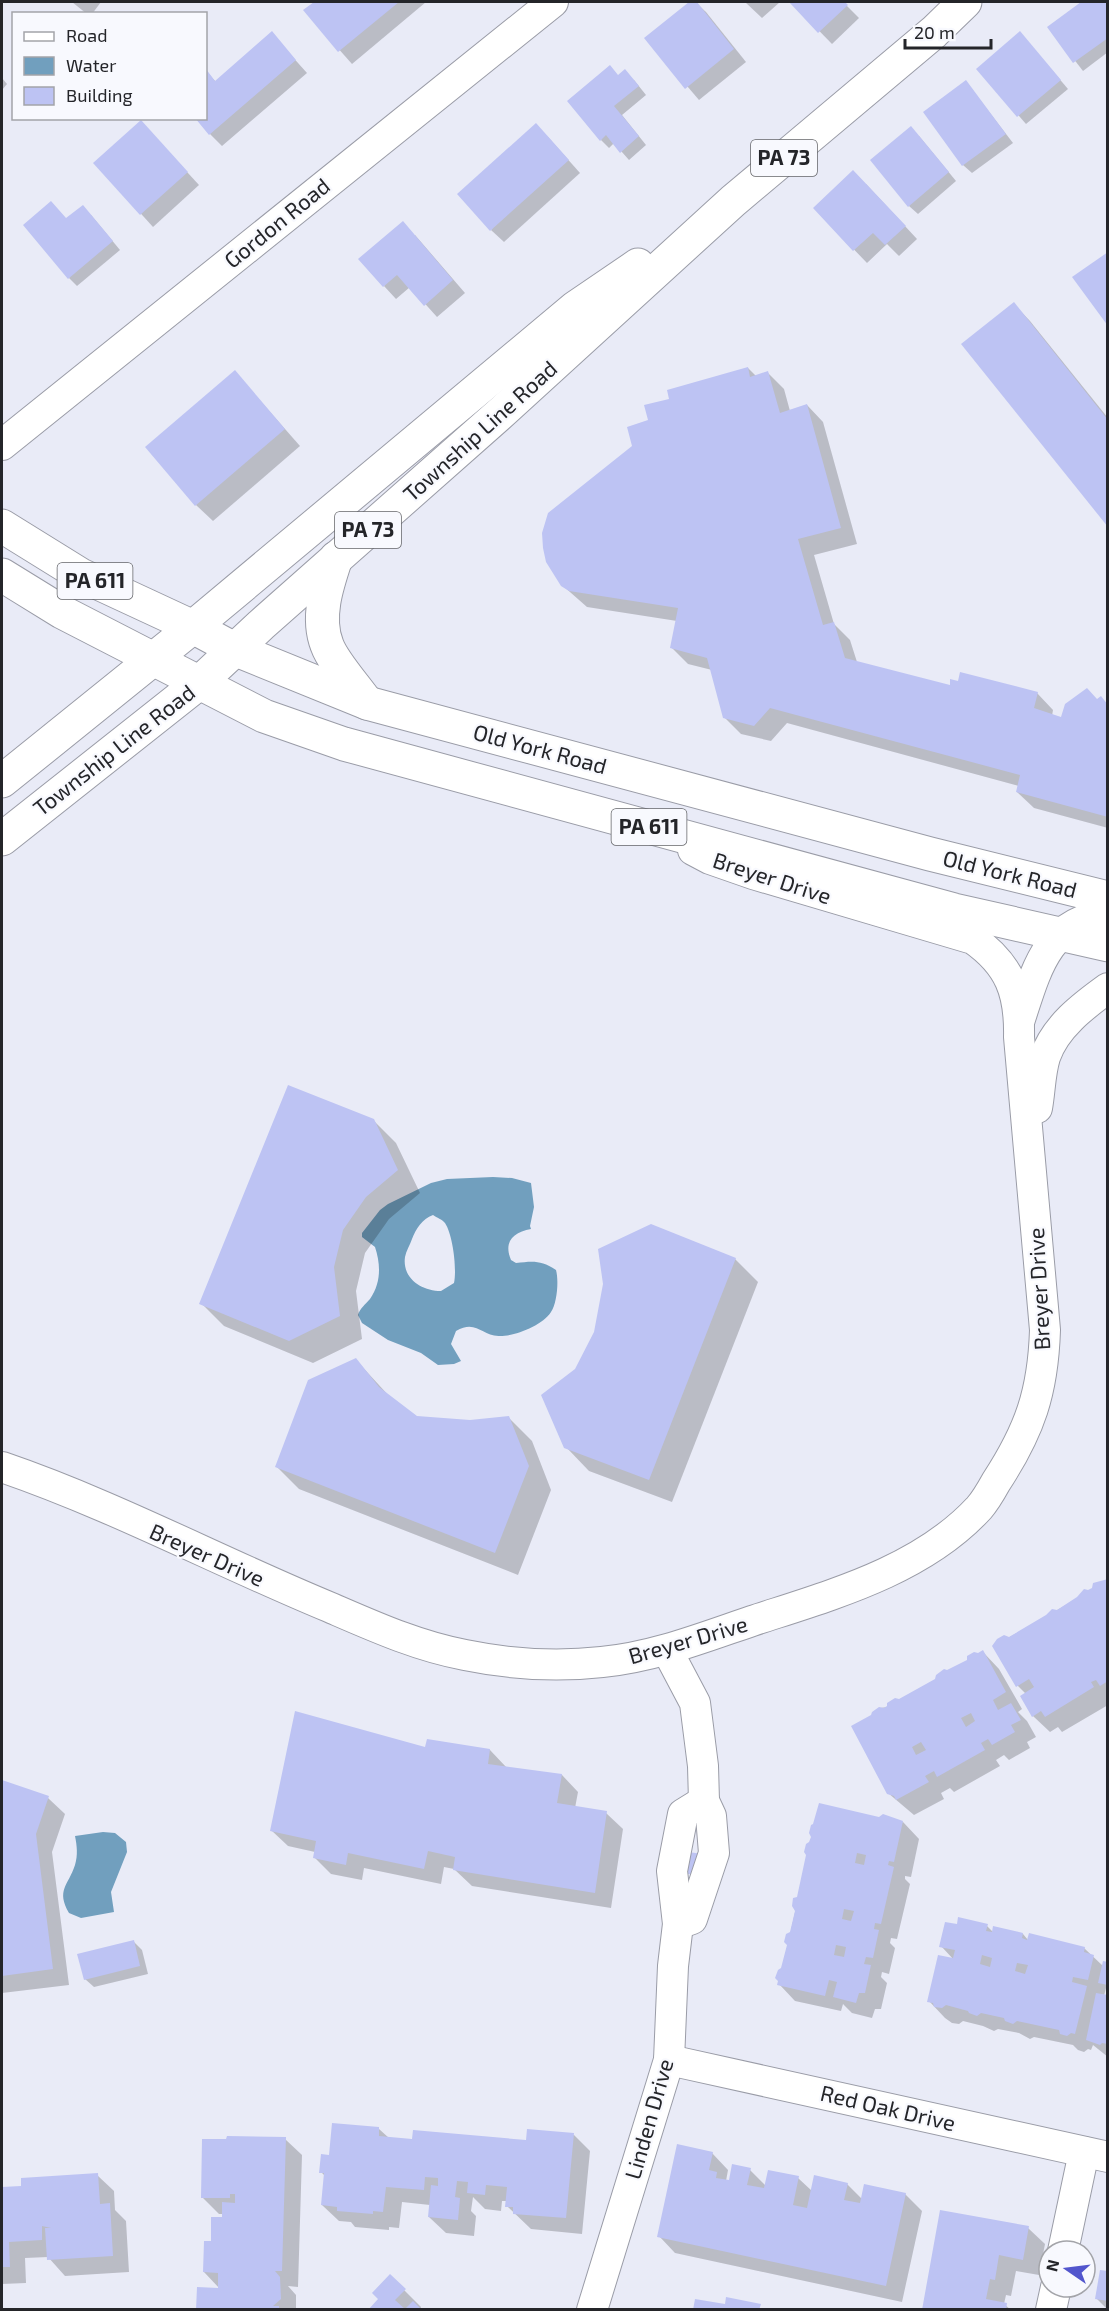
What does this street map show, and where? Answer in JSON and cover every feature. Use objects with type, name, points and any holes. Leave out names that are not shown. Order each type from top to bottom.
[{"type":"main road","name":"Township Line Road","points":[[2,839],[199,683],[234,649],[503,411],[732,201],[934,32],[965,2]]},
{"type":"main road","name":"Township Line Road","points":[[2,781],[193,627],[575,308],[732,201]]},
{"type":"main road","name":"Old York Road","points":[[2,526],[81,575],[193,627],[234,649],[368,703],[930,854],[1107,898]]},
{"type":"main road","points":[[336,558],[324,594],[323,632],[327,646],[368,703]]},
{"type":"main road","name":"Old York Road","points":[[2,575],[62,612],[264,716],[344,744],[954,910],[1107,945]]},
{"type":"street","name":"Gordon Road","points":[[2,445],[553,2]]},
{"type":"street","name":"Breyer Drive","points":[[2,1467],[44,1482],[273,1584],[417,1643],[464,1655],[541,1664],[602,1662],[667,1650],[840,1592],[921,1555],[961,1525],[981,1506],[1014,1455],[1025,1433],[1042,1372],[1045,1330],[1020,1021],[1015,990],[997,958],[973,939],[753,874],[710,859],[653,829]]},
{"type":"street","name":"Breyer Drive","points":[[1020,1021],[1038,966],[1048,949],[1070,925],[1081,919],[1107,915]]},
{"type":"street","name":"Breyer Drive","points":[[1030,1156],[1045,1057],[1068,1021],[1107,988]]},
{"type":"street","name":"Linden Drive","points":[[591,2310],[669,2060],[673,1966],[678,1924],[672,1871],[683,1814],[704,1801],[703,1766],[695,1703],[667,1650]]},
{"type":"street","name":"Red Oak Drive","points":[[669,2060],[1096,2154]]},
{"type":"street","points":[[1068,2239],[1096,2154]]},
{"type":"water","points":[[493,1177],[512,1178],[531,1183],[534,1207],[531,1229],[520,1232],[512,1238],[508,1248],[509,1253],[511,1260],[516,1263],[537,1262],[556,1270],[557,1286],[553,1308],[541,1322],[506,1336],[494,1336],[474,1328],[463,1328],[456,1331],[451,1344],[461,1361],[438,1365],[421,1353],[388,1340],[362,1323],[358,1315],[374,1293],[379,1274],[375,1247],[362,1237],[362,1233],[380,1210],[388,1204],[431,1183],[447,1179]],"holes":[[[433,1215],[444,1222],[448,1228],[455,1261],[454,1283],[441,1291],[427,1289],[414,1282],[405,1264],[406,1252],[414,1235],[423,1222]]]},
{"type":"water","points":[[103,1832],[115,1833],[126,1842],[127,1852],[111,1892],[114,1912],[81,1918],[69,1913],[63,1899],[64,1888],[76,1861],[75,1836]]},
{"type":"building","points":[[314,2],[399,2],[338,52],[303,10]]},
{"type":"building","points":[[689,2],[697,2],[734,49],[685,89],[644,38]]},
{"type":"building","points":[[789,2],[845,2],[848,5],[818,33]]},
{"type":"building","points":[[1081,2],[1108,2],[1108,38],[1073,63],[1047,27]]},
{"type":"building","points":[[272,31],[296,60],[209,135],[197,120],[207,120],[207,70],[215,81]]},
{"type":"building","points":[[1020,31],[1061,80],[1017,117],[976,69]]},
{"type":"building","points":[[610,65],[618,75],[625,69],[639,86],[614,106],[639,136],[620,153],[606,135],[600,141],[567,101]]},
{"type":"building","points":[[966,80],[1006,134],[962,166],[923,112]]},
{"type":"building","points":[[141,120],[188,172],[140,215],[93,163]]},
{"type":"building","points":[[536,123],[569,160],[490,231],[457,194]]},
{"type":"building","points":[[911,126],[949,172],[908,207],[870,160]]},
{"type":"building","points":[[853,170],[906,226],[885,245],[873,233],[853,251],[813,208]]},
{"type":"building","points":[[51,201],[66,218],[83,205],[113,241],[68,279],[23,225]]},
{"type":"building","points":[[403,221],[453,280],[424,306],[397,275],[383,287],[358,259]]},
{"type":"building","points":[[1108,252],[1108,326],[1072,277]]},
{"type":"building","points":[[1014,302],[1108,420],[1108,527],[961,344]]},
{"type":"building","points":[[748,367],[750,377],[768,371],[780,413],[807,404],[841,528],[798,539],[823,625],[834,622],[845,658],[950,685],[950,679],[958,681],[960,672],[1038,692],[1034,708],[1061,717],[1065,704],[1087,688],[1097,699],[1101,696],[1108,705],[1108,817],[1016,792],[1020,775],[770,708],[754,726],[723,718],[707,658],[670,648],[678,608],[569,591],[561,586],[546,562],[543,548],[542,533],[548,513],[632,446],[627,427],[648,420],[644,405],[669,399],[667,390]]},
{"type":"building","points":[[235,370],[285,429],[195,506],[145,447]]},
{"type":"building","points":[[288,1085],[374,1119],[398,1170],[366,1197],[343,1230],[334,1267],[340,1316],[289,1341],[199,1304]]},
{"type":"building","points":[[651,1224],[736,1258],[649,1480],[564,1448],[541,1395],[575,1369],[594,1332],[603,1284],[598,1249]]},
{"type":"building","points":[[356,1358],[379,1387],[417,1416],[470,1420],[509,1416],[529,1466],[495,1553],[275,1467],[308,1380]]},
{"type":"building","points":[[1108,1579],[1108,1681],[1100,1686],[1096,1680],[1091,1682],[1094,1687],[1045,1717],[1041,1711],[1032,1717],[1020,1696],[1034,1687],[1029,1679],[1016,1687],[992,1646],[1004,1635],[1009,1637],[1052,1609],[1057,1610],[1077,1597],[1084,1589],[1092,1588],[1093,1583]]},
{"type":"building","points":[[983,1650],[1006,1692],[993,1700],[998,1710],[1011,1703],[1021,1720],[1011,1725],[1015,1732],[992,1745],[988,1739],[981,1743],[985,1750],[937,1777],[934,1771],[925,1776],[929,1782],[896,1800],[894,1796],[887,1794],[851,1726],[871,1715],[879,1707],[884,1708],[895,1698],[899,1699],[935,1679],[936,1675],[944,1669],[947,1670],[967,1660],[967,1656],[974,1652],[978,1653]],"holes":[[[971,1713],[975,1721],[966,1727],[961,1718]],[[921,1742],[926,1750],[916,1755],[912,1747]]]},
{"type":"building","points":[[295,1711],[425,1747],[427,1739],[490,1749],[488,1764],[562,1774],[557,1803],[607,1811],[595,1893],[453,1870],[455,1857],[428,1851],[424,1869],[348,1853],[346,1865],[313,1858],[316,1841],[270,1831]]},
{"type":"building","points":[[2,1780],[49,1796],[36,1834],[53,1969],[2,1976]]},
{"type":"building","points":[[819,1803],[879,1817],[883,1814],[903,1821],[894,1862],[889,1861],[888,1865],[894,1867],[881,1924],[875,1923],[874,1929],[879,1930],[873,1958],[866,1957],[864,1964],[871,1965],[865,1993],[859,1993],[856,2003],[833,1997],[837,1982],[829,1980],[825,1996],[777,1985],[778,1981],[775,1978],[781,1968],[787,1945],[784,1942],[786,1934],[790,1932],[795,1911],[792,1906],[793,1898],[797,1897],[806,1855],[804,1852],[811,1837],[809,1833]],"holes":[[[857,1853],[866,1855],[864,1865],[855,1863]],[[844,1909],[854,1911],[851,1921],[842,1919]],[[836,1945],[846,1947],[844,1957],[834,1955]]]},
{"type":"building","points":[[688,1852],[703,1854],[698,1876],[684,1873]]},
{"type":"building","points":[[958,1917],[988,1924],[986,1931],[992,1932],[993,1926],[1023,1933],[1022,1938],[1027,1940],[1029,1933],[1085,1947],[1084,1952],[1094,1955],[1088,1980],[1073,1977],[1072,1982],[1087,1986],[1075,2034],[1071,2033],[1067,2036],[1060,2034],[1059,2030],[1017,2021],[1013,2024],[1005,2021],[1004,2018],[981,2013],[977,2016],[946,2005],[942,2008],[934,2007],[933,2003],[927,2002],[938,1955],[953,1958],[955,1950],[939,1947],[945,1922],[957,1924]],"holes":[[[982,1955],[992,1958],[990,1967],[980,1964]],[[1017,1963],[1028,1965],[1025,1974],[1015,1971]]]},
{"type":"building","points":[[134,1940],[140,1966],[84,1980],[77,1954]]},
{"type":"building","points":[[1103,1961],[1108,1962],[1108,1985],[1098,1983]]},
{"type":"building","points":[[1096,1993],[1108,1995],[1108,2044],[1100,2045],[1086,2040]]},
{"type":"building","points":[[332,2123],[379,2127],[379,2136],[412,2139],[413,2130],[526,2140],[527,2129],[574,2133],[566,2218],[513,2214],[513,2207],[505,2207],[507,2187],[486,2185],[485,2195],[467,2193],[468,2182],[457,2181],[455,2197],[460,2198],[458,2220],[428,2217],[431,2185],[438,2186],[438,2178],[425,2177],[424,2190],[386,2187],[383,2212],[373,2211],[373,2214],[337,2211],[337,2207],[321,2205],[324,2173],[319,2173],[321,2154],[329,2155]]},
{"type":"building","points":[[227,2136],[286,2137],[282,2271],[275,2271],[280,2277],[281,2299],[273,2306],[279,2306],[279,2310],[196,2310],[197,2287],[218,2288],[218,2273],[203,2272],[204,2241],[211,2241],[211,2217],[222,2217],[222,2202],[235,2203],[235,2194],[230,2194],[230,2198],[201,2198],[202,2139],[226,2139]]},
{"type":"building","points":[[677,2144],[713,2152],[709,2170],[717,2172],[716,2178],[729,2180],[732,2164],[751,2168],[747,2185],[764,2188],[768,2170],[799,2176],[793,2205],[807,2208],[814,2175],[848,2183],[844,2200],[860,2203],[864,2184],[906,2193],[886,2286],[657,2237]]},
{"type":"building","points":[[98,2173],[100,2204],[110,2203],[113,2256],[47,2260],[45,2228],[51,2228],[42,2226],[42,2240],[9,2242],[10,2267],[2,2267],[2,2187],[21,2186],[21,2178]]},
{"type":"building","points":[[940,2210],[1029,2226],[1023,2260],[999,2255],[995,2280],[990,2279],[986,2299],[1007,2303],[1006,2310],[922,2310]]},
{"type":"building","points":[[1100,2270],[1108,2271],[1108,2301],[1095,2299],[1097,2299]]},
{"type":"building","points":[[390,2274],[406,2289],[395,2300],[405,2309],[413,2301],[422,2310],[368,2310],[378,2299],[372,2293]]},
{"type":"building","points":[[726,2297],[761,2304],[759,2310],[693,2310],[695,2299],[725,2304]]}]
